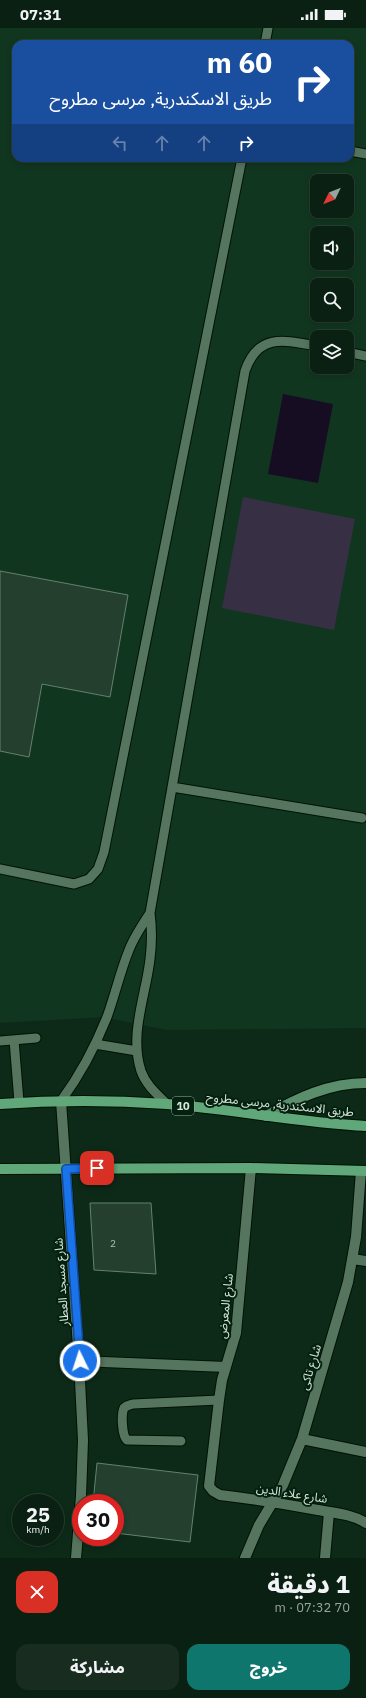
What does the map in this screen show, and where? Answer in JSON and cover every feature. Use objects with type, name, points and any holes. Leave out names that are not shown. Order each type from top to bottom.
[{"type":"main road","points":[[266,1116],[294,1100],[325,1089],[366,1083]]},
{"type":"main road","name":"طريق الاسكندرية, مرسى مطروح","points":[[0,1104],[61,1101],[167,1104],[314,1122],[366,1126]]},
{"type":"main road","points":[[0,1169],[251,1168],[363,1171]]},
{"type":"street","name":"شارع مسجد العطار","points":[[61,1101],[80,1361],[83,1440],[81,1496],[76,1558]]},
{"type":"street","name":"شارع المعرض","points":[[213,1491],[209,1486],[209,1479],[219,1400],[226,1367],[236,1333],[251,1168]]},
{"type":"street","name":"شارع تاكى","points":[[245,1558],[259,1525],[283,1485],[302,1439],[342,1305],[353,1259],[363,1171]]},
{"type":"street","points":[[353,1259],[366,1261]]},
{"type":"street","points":[[80,1361],[226,1367]]},
{"type":"street","points":[[302,1439],[366,1452]]},
{"type":"street","name":"شارع علاء الدين","points":[[213,1491],[220,1495],[272,1502],[351,1516],[366,1523]]},
{"type":"street","points":[[325,1558],[329,1512]]},
{"type":"lane","points":[[266,40],[268,28]]},
{"type":"lane","points":[[354,152],[366,154]]},
{"type":"lane","points":[[0,869],[74,884],[89,879],[98,868],[102,857],[241,162]]},
{"type":"lane","points":[[167,1104],[152,1090],[141,1071],[137,1051],[138,1023],[150,959],[152,936],[150,913],[242,387],[248,360],[256,350],[266,343],[277,340],[310,345]]},
{"type":"lane","points":[[354,353],[366,356]]},
{"type":"lane","points":[[172,787],[362,818]]},
{"type":"lane","points":[[61,1101],[74,1083],[95,1044],[107,1018],[129,950],[150,913]]},
{"type":"lane","points":[[0,1041],[36,1038]]},
{"type":"lane","points":[[14,1040],[20,1102]]},
{"type":"lane","points":[[95,1044],[137,1051]]},
{"type":"lane","points":[[181,1441],[127,1440],[123,1435],[124,1408],[133,1404],[219,1400]]},
{"type":"shaded area","points":[[0,28],[366,28],[366,1028],[167,1030],[103,1017],[0,1023]]},
{"type":"shaded area","points":[[283,394],[333,404],[318,483],[268,474]]},
{"type":"shaded area","points":[[243,497],[355,519],[334,630],[222,608]]},
{"type":"building","points":[[0,571],[128,595],[110,697],[42,684],[29,757],[0,751]]},
{"type":"building","points":[[90,1203],[151,1203],[156,1274],[94,1270]]},
{"type":"building","points":[[97,1463],[198,1475],[190,1542],[124,1534],[124,1494],[94,1494]]},
{"type":"route","points":[[80,1361],[66,1169],[97,1168]]}]
